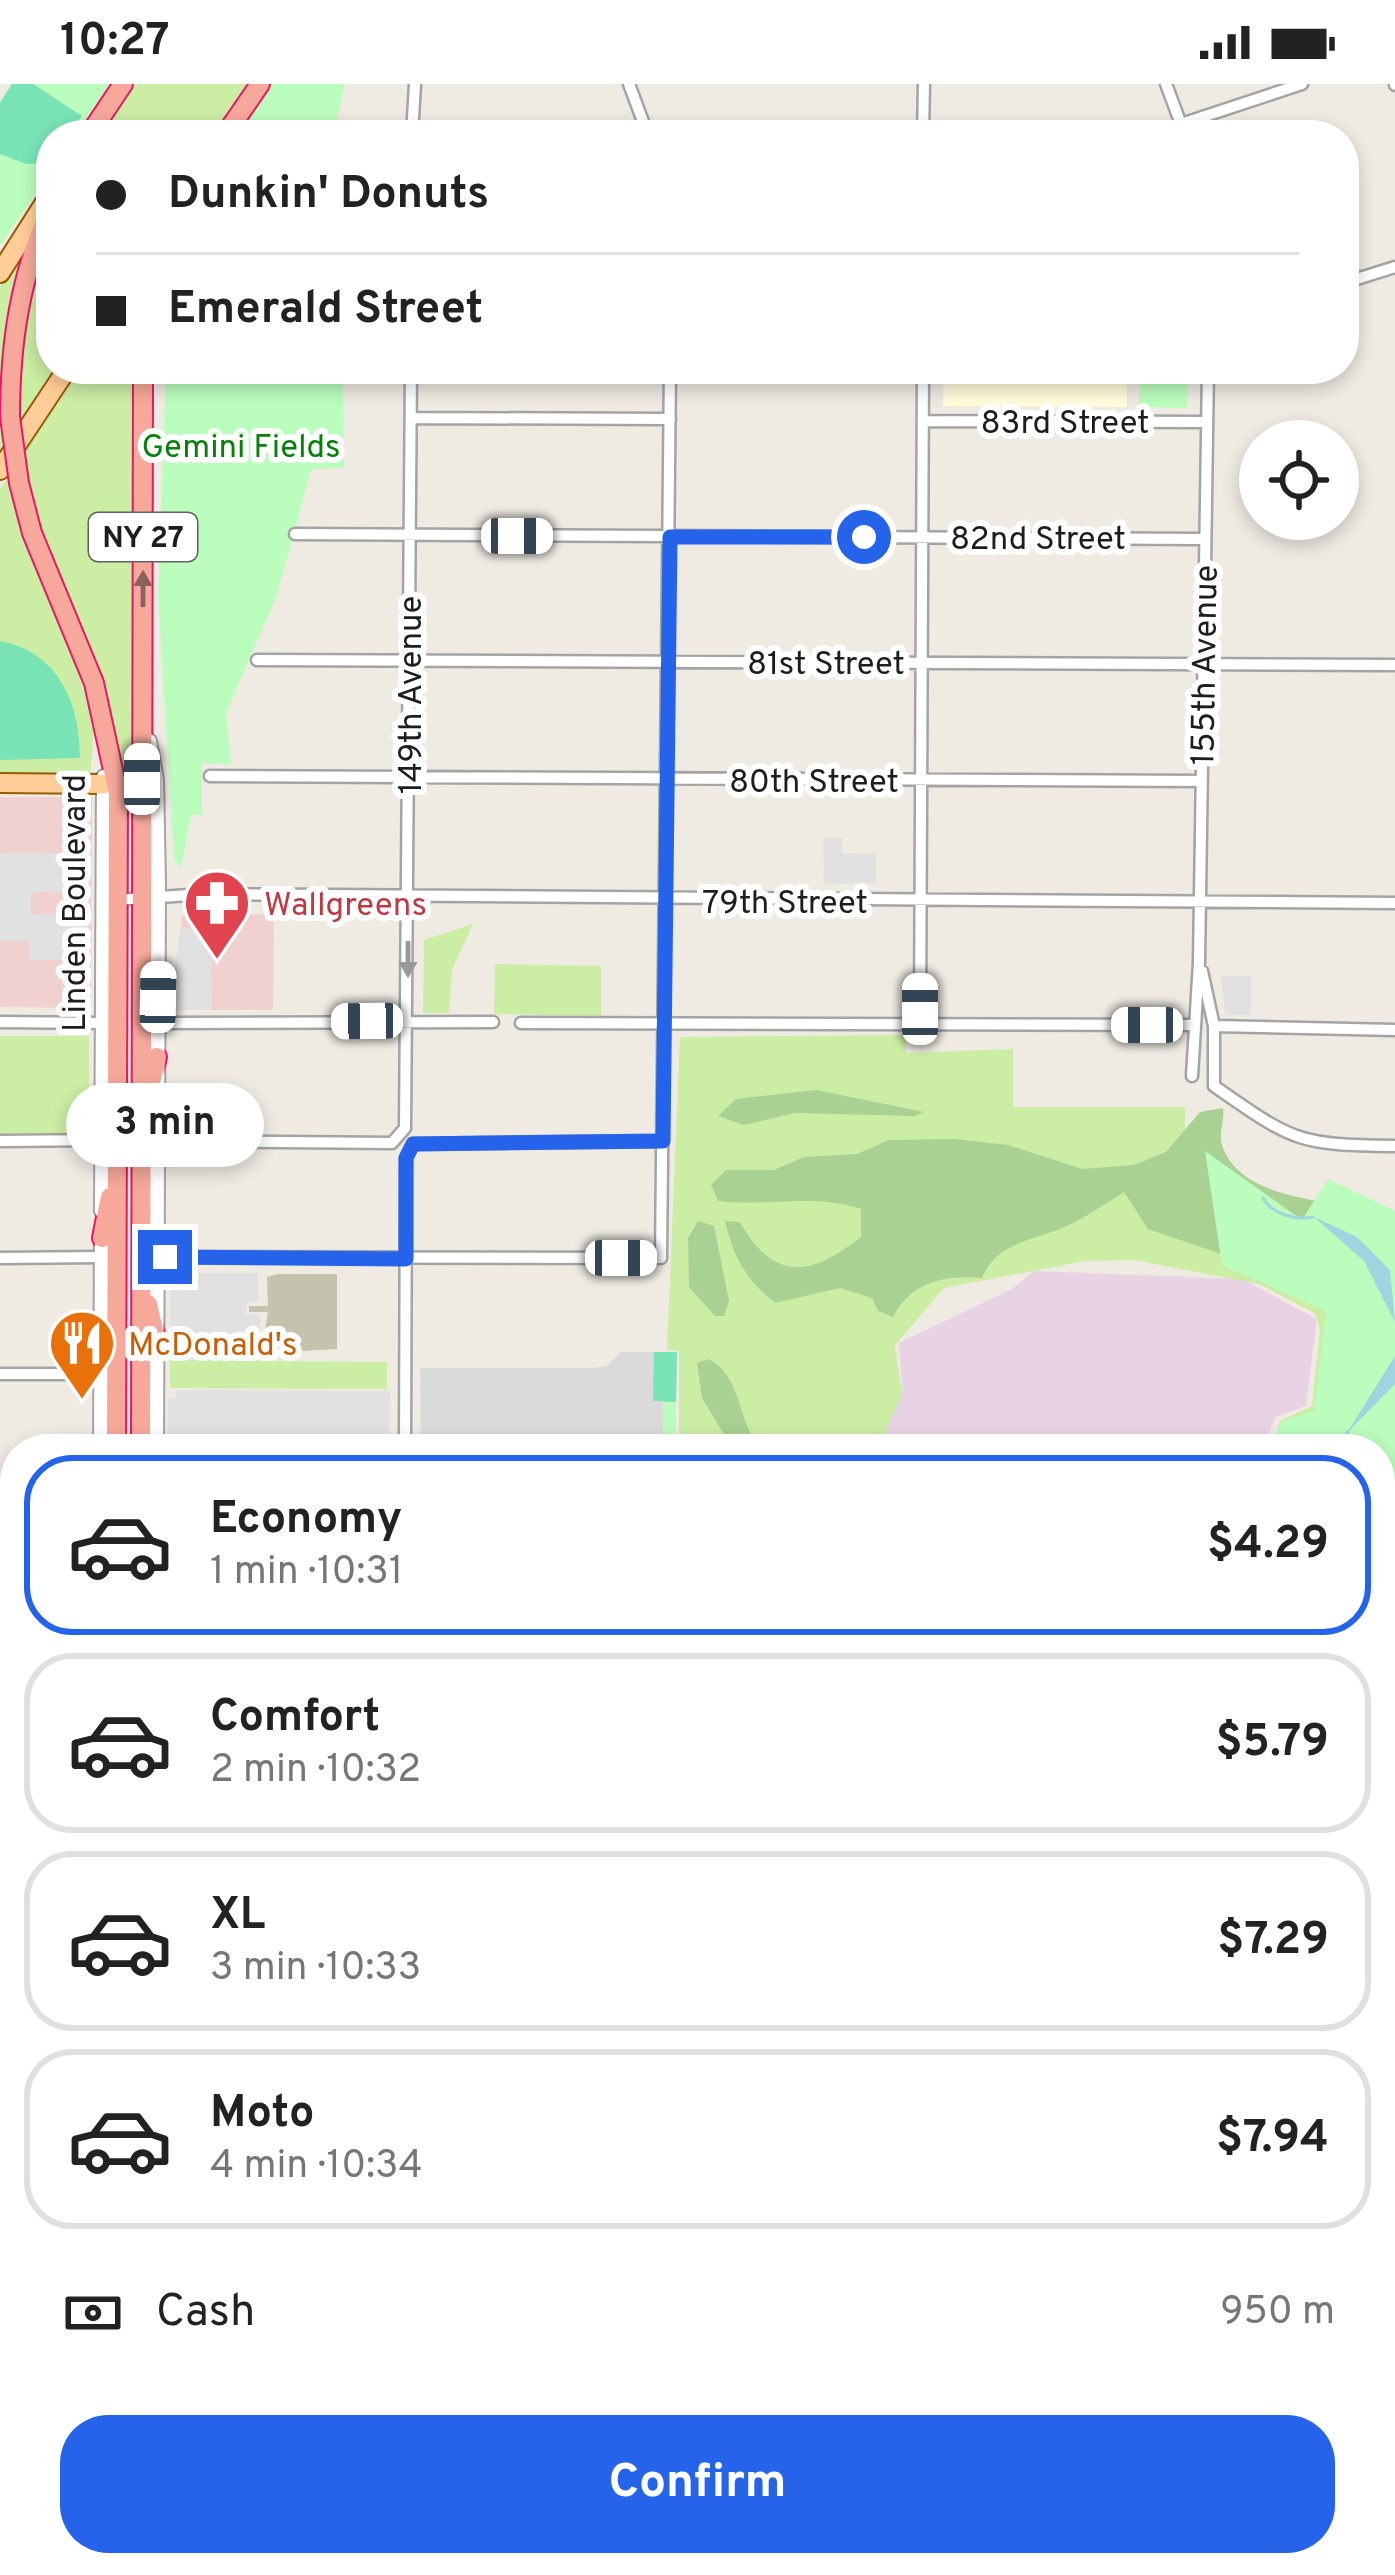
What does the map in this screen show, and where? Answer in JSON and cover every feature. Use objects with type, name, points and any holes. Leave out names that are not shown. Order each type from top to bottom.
[{"type":"highway","points":[[99,120],[123,84]]},
{"type":"highway","points":[[235,120],[260,84]]},
{"type":"highway","name":"Linden Boulevard","points":[[36,245],[15,319],[10,417],[32,532],[104,718],[110,784],[131,899],[148,1261],[142,1434]]},
{"type":"highway","name":"Linden Boulevard","points":[[116,1434],[118,1157],[143,706],[143,384]]},
{"type":"highway","points":[[141,1124],[157,1058]]},
{"type":"highway","points":[[102,1248],[118,1157]]},
{"type":"highway","points":[[148,1261],[156,1340]]},
{"type":"main road","points":[[0,273],[36,217]]},
{"type":"main road","points":[[0,470],[57,384]]},
{"type":"main road","points":[[0,783],[110,784]]},
{"type":"street","points":[[413,120],[416,84]]},
{"type":"street","points":[[629,84],[642,120]]},
{"type":"street","points":[[923,120],[924,84]]},
{"type":"street","points":[[1166,84],[1180,120]]},
{"type":"street","points":[[1207,120],[1302,84]]},
{"type":"street","points":[[1359,278],[1395,267]]},
{"type":"street","name":"149th Avenue","points":[[157,1141],[392,1144],[405,1128],[411,384]]},
{"type":"street","points":[[148,1261],[661,1258],[670,384]]},
{"type":"street","points":[[920,1024],[926,662],[923,384]]},
{"type":"street","name":"155th Avenue","points":[[1192,1076],[1199,962],[1208,384]]},
{"type":"street","points":[[411,418],[670,419]]},
{"type":"street","name":"83rd Street","points":[[924,421],[1207,422]]},
{"type":"street","name":"82nd Street","points":[[295,534],[1205,539]]},
{"type":"street","name":"81st Street","points":[[257,660],[1395,664]]},
{"type":"street","name":"80th Street","points":[[210,776],[1202,782]]},
{"type":"street","name":"79th Street","points":[[131,899],[1395,903]]},
{"type":"street","name":"Linden Boulevard","points":[[101,1434],[103,1023],[131,899]]},
{"type":"street","name":"Linden Boulevard","points":[[131,899],[158,1023],[157,1141],[148,1261]]},
{"type":"street","name":"155th Avenue","points":[[1199,962],[1214,1026],[1214,1085],[1284,1135],[1317,1145],[1395,1146]]},
{"type":"street","points":[[0,1022],[103,1023]]},
{"type":"street","points":[[158,1023],[493,1022]]},
{"type":"street","points":[[521,1023],[1193,1025]]},
{"type":"street","points":[[1214,1026],[1395,1030]]},
{"type":"street","points":[[0,1141],[102,1140]]},
{"type":"street","points":[[405,1434],[406,1158],[413,1144],[663,1141]]},
{"type":"street","points":[[0,1258],[102,1248]]},
{"type":"street","points":[[156,1340],[156,1434]]},
{"type":"street","points":[[0,1374],[101,1374]]},
{"type":"shaded area","points":[[944,384],[1127,384],[1127,407],[943,406]]},
{"type":"shaded area","points":[[0,797],[92,797],[91,1008],[0,1007]]},
{"type":"shaded area","points":[[823,838],[842,838],[842,854],[876,853],[876,883],[824,884]]},
{"type":"shaded area","points":[[0,853],[90,854],[89,891],[31,892],[31,914],[88,915],[88,960],[29,960],[29,941],[0,941]]},
{"type":"shaded area","points":[[274,914],[273,1010],[170,1010],[182,916]]},
{"type":"shaded area","points":[[181,928],[211,928],[212,1010],[170,1010]]},
{"type":"shaded area","points":[[1221,976],[1251,976],[1251,1015],[1225,1015]]},
{"type":"shaded area","points":[[1034,1271],[1242,1279],[1317,1319],[1306,1406],[1276,1417],[1268,1434],[833,1434],[834,1390],[902,1389],[899,1343],[1012,1289]]},
{"type":"shaded area","points":[[170,1273],[258,1273],[258,1301],[247,1302],[246,1314],[260,1315],[260,1359],[170,1359]]},
{"type":"shaded area","points":[[337,1274],[337,1349],[268,1353],[263,1343],[268,1312],[249,1312],[249,1306],[268,1306],[267,1277]]},
{"type":"shaded area","points":[[621,1352],[677,1352],[675,1434],[421,1434],[420,1368],[607,1366]]},
{"type":"shaded area","points":[[176,1390],[390,1391],[389,1434],[167,1434],[168,1399],[176,1398]]},
{"type":"green space","points":[[11,84],[109,84],[85,120],[36,120],[36,192],[0,246],[0,101]]},
{"type":"green space","points":[[12,84],[33,84],[82,116],[79,120],[36,120],[36,164],[26,164],[0,154],[0,103]]},
{"type":"green space","points":[[135,84],[246,84],[222,120],[111,120]]},
{"type":"green space","points":[[272,84],[345,84],[337,120],[247,120]]},
{"type":"green space","points":[[23,251],[27,254],[0,453],[0,287]]},
{"type":"green space","points":[[36,276],[36,384],[45,384],[22,417],[21,367]]},
{"type":"green space","points":[[65,384],[135,384],[135,777],[124,778],[99,679],[40,527],[23,448]]},
{"type":"green space","name":"Gemini Fields","points":[[165,384],[343,384],[344,467],[311,470],[277,595],[226,713],[231,764],[202,763],[202,815],[191,815],[181,868],[174,859],[158,597]]},
{"type":"green space","points":[[1140,384],[1188,384],[1187,408],[1139,407]]},
{"type":"green space","points":[[9,476],[95,721],[90,775],[0,775],[0,489]]},
{"type":"green space","points":[[0,641],[37,656],[62,683],[76,718],[80,758],[0,760]]},
{"type":"green space","points":[[473,924],[452,970],[449,1013],[423,1013],[424,940]]},
{"type":"green space","points":[[495,964],[601,966],[601,1016],[494,1014]]},
{"type":"green space","points":[[906,1035],[906,1053],[1013,1049],[1013,1107],[1185,1107],[1185,1241],[1340,1292],[1376,1434],[1277,1434],[1280,1421],[1312,1406],[1320,1331],[1316,1314],[1259,1284],[1134,1260],[1085,1261],[944,1288],[895,1345],[902,1395],[886,1434],[679,1434],[679,1351],[667,1350],[680,1037]]},
{"type":"green space","points":[[0,1036],[89,1036],[89,1134],[0,1134]]},
{"type":"green space","points":[[816,1090],[924,1112],[915,1116],[795,1113],[744,1125],[718,1116],[736,1099]]},
{"type":"green space","points":[[1223,1108],[1222,1145],[1239,1171],[1266,1188],[1328,1203],[1283,1275],[1148,1229],[1124,1192],[1075,1222],[1009,1248],[982,1278],[955,1278],[920,1288],[893,1317],[878,1311],[872,1298],[840,1288],[775,1303],[742,1266],[725,1221],[740,1222],[766,1256],[795,1267],[826,1260],[861,1237],[861,1209],[808,1201],[718,1201],[711,1185],[726,1170],[774,1170],[804,1157],[857,1154],[889,1140],[955,1139],[1008,1145],[1082,1169],[1134,1165],[1166,1152],[1200,1112]]},
{"type":"green space","points":[[1205,1151],[1302,1220],[1328,1179],[1395,1211],[1395,1434],[1276,1434],[1282,1421],[1314,1411],[1326,1311],[1222,1265]]},
{"type":"green space","points":[[698,1221],[714,1226],[729,1301],[724,1316],[715,1316],[689,1287],[688,1238]]},
{"type":"green space","points":[[654,1352],[677,1352],[676,1402],[653,1401]]},
{"type":"green space","points":[[708,1359],[727,1376],[751,1434],[724,1434],[702,1398],[697,1363]]},
{"type":"green space","points":[[170,1360],[387,1362],[387,1389],[170,1388]]},
{"type":"green space","points":[[663,1401],[676,1402],[675,1434],[663,1434]]},
{"type":"water","points":[[1314,1217],[1357,1237],[1390,1270],[1395,1322],[1364,1261]]},
{"type":"water","points":[[1395,1356],[1395,1384],[1347,1433]]},
{"type":"waterway","points":[[1263,1198],[1285,1215],[1313,1217]]},
{"type":"place","name":"Wallgreens","points":[[217,962]]},
{"type":"place","name":"McDonald's","points":[[82,1402]]},
{"type":"route","points":[[165,1257],[406,1259],[406,1158],[413,1144],[663,1141],[670,537],[864,537]]}]
